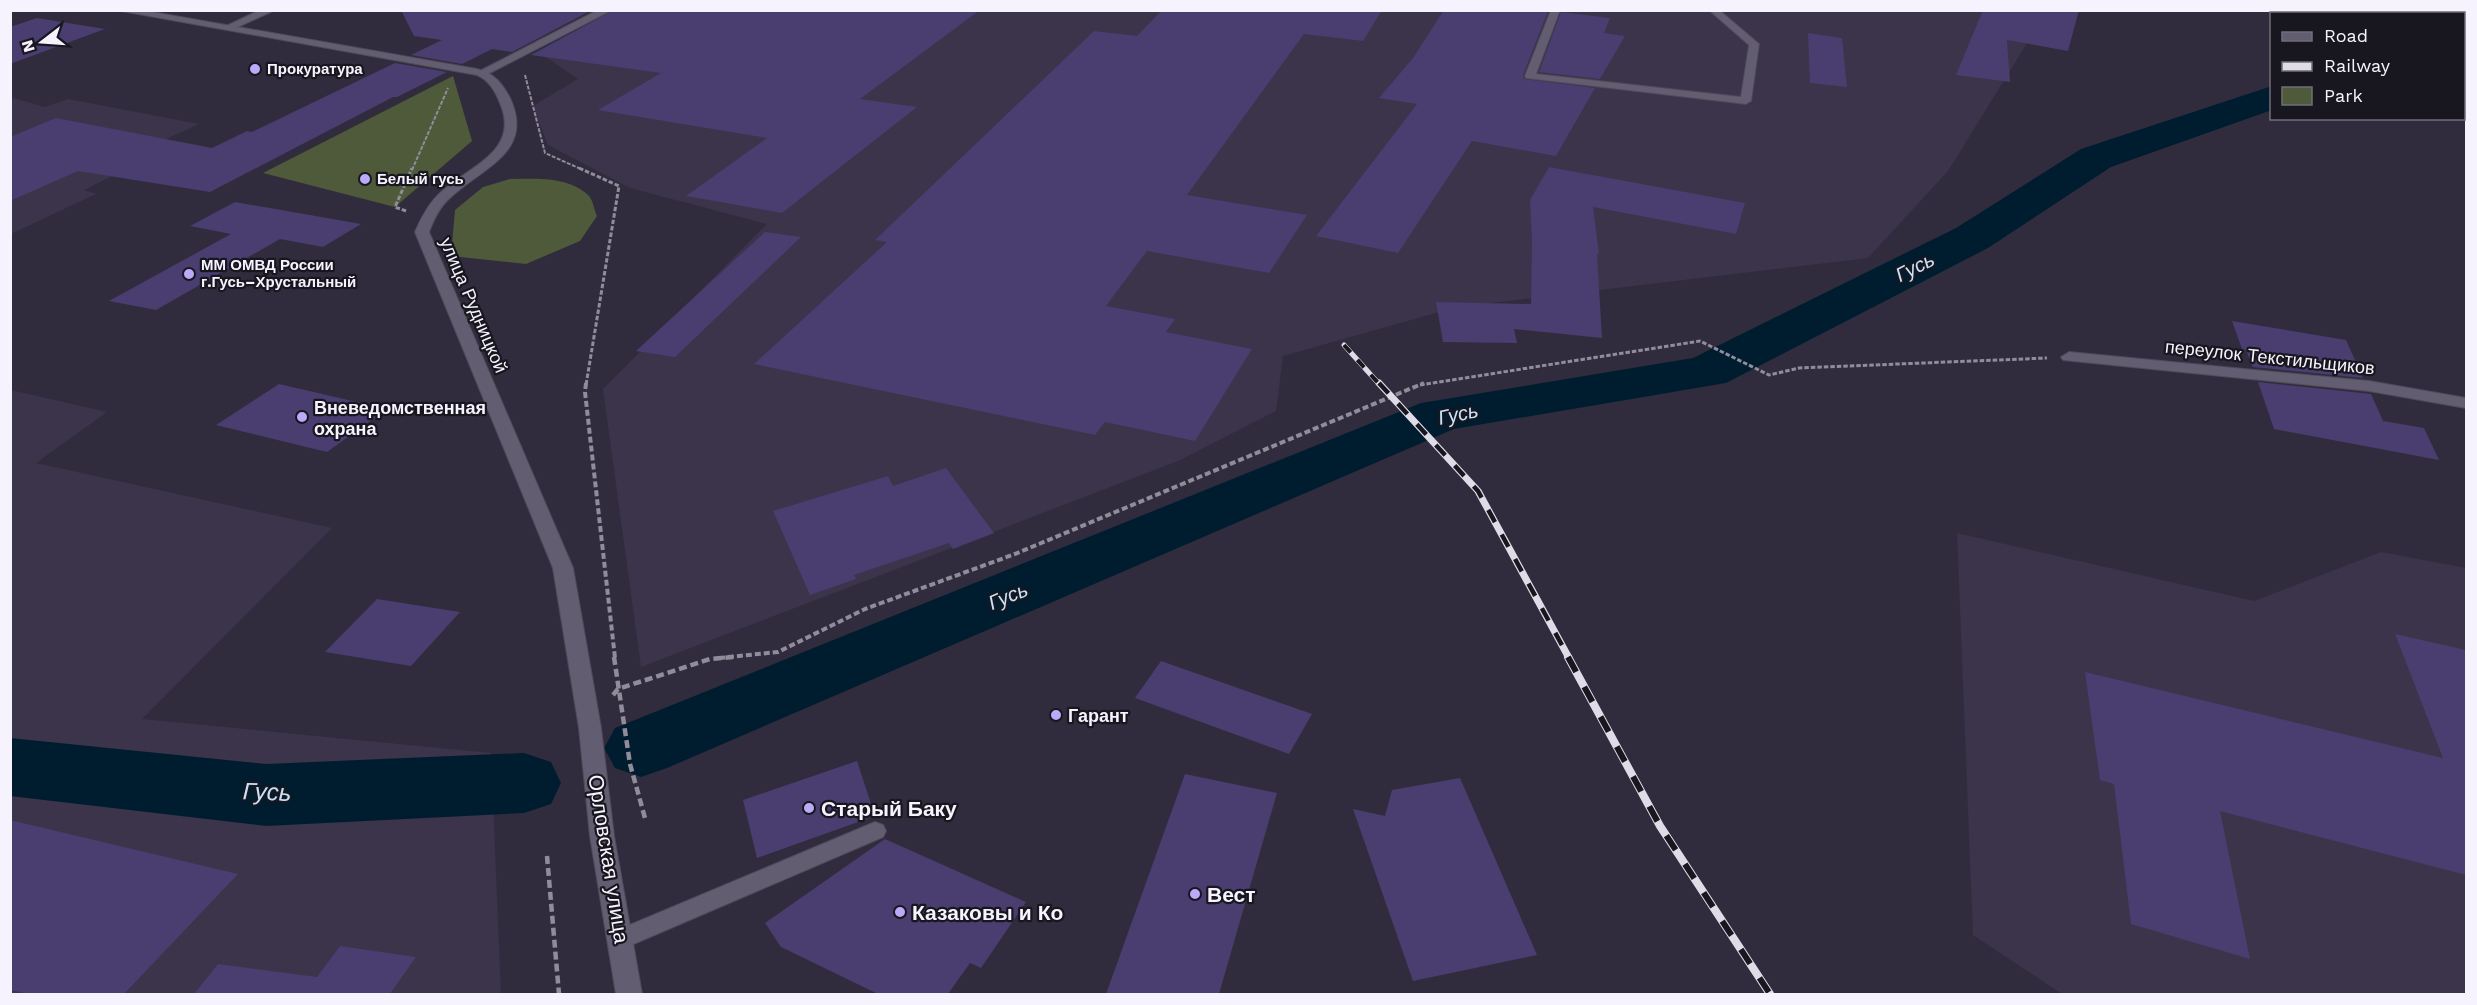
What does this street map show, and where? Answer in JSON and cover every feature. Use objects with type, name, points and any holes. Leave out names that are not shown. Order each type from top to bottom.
[{"type":"street","points":[[121,10],[457,71],[482,73],[607,10]]},
{"type":"street","points":[[227,28],[270,10]]},
{"type":"street","name":"улица Рудницкой","points":[[482,73],[495,82],[506,100],[512,123],[506,147],[486,166],[446,194],[427,218],[422,232],[563,568],[589,723]]},
{"type":"street","name":"переулок Текстильщиков","points":[[2069,357],[2369,386],[2466,402]]},
{"type":"street","name":"Орловская улица","points":[[589,723],[602,836],[629,994]]},
{"type":"lane","points":[[1557,10],[1530,76],[1746,101],[1754,44],[1713,10]]},
{"type":"lane","points":[[621,939],[875,831]]},
{"type":"path","points":[[427,218],[395,207],[457,71]]},
{"type":"path","points":[[521,72],[527,77],[545,153],[619,186],[585,392],[618,689],[628,738],[630,764],[645,818]]},
{"type":"path","points":[[589,723],[618,689],[710,659],[778,652],[865,609],[1015,554],[1427,382],[1700,341],[1769,375],[1799,368],[2069,357]]},
{"type":"path","points":[[547,856],[559,994]]},
{"type":"shaded area","points":[[635,11],[2047,11],[1948,171],[1868,258],[1457,307],[1283,356],[1276,411],[1178,461],[641,667],[603,389],[767,224],[630,188],[548,145],[533,106],[578,79],[546,57]]},
{"type":"shaded area","points":[[10,97],[45,107],[68,99],[199,124],[142,150],[155,155],[84,190],[96,194],[11,234]]},
{"type":"shaded area","points":[[11,390],[107,412],[36,463],[332,528],[142,719],[491,753],[501,994],[11,994]]},
{"type":"shaded area","points":[[1957,533],[2254,601],[2381,552],[2466,568],[2466,994],[2062,994],[1973,935]]},
{"type":"green space","points":[[453,76],[472,141],[395,207],[263,173]]},
{"type":"green space","points":[[510,179],[551,180],[571,184],[590,197],[597,216],[580,241],[526,264],[451,256],[455,210],[483,187]]},
{"type":"building","points":[[401,10],[592,10],[512,52],[492,49],[462,64],[411,55],[442,40],[414,36]]},
{"type":"building","points":[[614,10],[980,10],[860,99],[917,107],[782,213],[686,196],[767,138],[598,110],[661,73],[531,55]]},
{"type":"building","points":[[1162,10],[1382,10],[1363,41],[1304,34],[1187,195],[1307,215],[1269,273],[1147,251],[1106,306],[1175,319],[1166,332],[1252,349],[1195,441],[1105,422],[1095,435],[754,364],[887,242],[875,240],[1094,31],[1137,36]]},
{"type":"building","points":[[1444,10],[1548,11],[1523,75],[1524,79],[1595,88],[1556,156],[1472,141],[1398,253],[1316,236],[1417,104],[1379,98],[1413,58]]},
{"type":"building","points":[[1983,10],[2079,10],[2068,51],[2007,40],[2010,82],[1956,75]]},
{"type":"building","points":[[1561,12],[1610,18],[1604,33],[1625,36],[1600,79],[1539,72]]},
{"type":"building","points":[[37,18],[105,29],[10,64],[10,27]]},
{"type":"building","points":[[1808,33],[1842,38],[1847,87],[1810,83]]},
{"type":"building","points":[[395,63],[447,72],[393,97],[210,192],[78,171],[10,201],[10,137],[56,118],[212,148],[247,131],[252,132]]},
{"type":"building","points":[[1549,167],[1745,203],[1736,234],[1593,207],[1599,254],[1597,254],[1602,338],[1514,329],[1517,343],[1443,342],[1436,302],[1531,304],[1530,200]]},
{"type":"building","name":"ММ ОМВД России г.Гусь–Хрустальный","points":[[235,202],[361,224],[323,247],[280,239],[156,310],[109,301],[231,234],[190,226]]},
{"type":"building","points":[[765,232],[801,237],[675,357],[636,351]]},
{"type":"building","points":[[2232,321],[2346,340],[2363,378],[2253,367],[2246,350],[2242,349]]},
{"type":"building","points":[[2258,382],[2371,394],[2383,421],[2424,428],[2439,460],[2274,429]]},
{"type":"building","name":"Вневедомственная охрана","points":[[279,384],[387,409],[327,452],[216,425]]},
{"type":"building","points":[[946,468],[994,533],[953,549],[949,543],[854,575],[856,579],[810,595],[773,511],[888,476],[893,486]]},
{"type":"building","points":[[377,599],[460,612],[411,666],[325,652]]},
{"type":"building","points":[[2395,634],[2466,650],[2466,875],[2220,811],[2250,959],[2131,924],[2114,784],[2100,780],[2085,672],[2443,758]]},
{"type":"building","points":[[1161,661],[1312,714],[1289,754],[1135,698]]},
{"type":"building","name":"Старый Баку","points":[[857,761],[875,816],[757,858],[743,800]]},
{"type":"building","name":"Вест","points":[[1185,774],[1277,793],[1219,994],[1106,994]]},
{"type":"building","points":[[1460,778],[1537,955],[1413,981],[1353,809],[1385,816],[1392,790]]},
{"type":"building","points":[[10,820],[238,874],[124,994],[29,994],[10,990]]},
{"type":"building","name":"Казаковы и Ко","points":[[885,839],[1026,902],[981,968],[970,963],[948,994],[878,994],[781,947],[765,923]]},
{"type":"building","points":[[340,946],[416,957],[390,994],[194,994],[218,964],[317,977]]},
{"type":"waterway","name":"Гусь","points":[[641,748],[1441,415],[1707,372],[1972,238],[2096,158],[2270,98]]},
{"type":"waterway","name":"Гусь","points":[[10,767],[266,795],[524,783]]},
{"type":"railway","points":[[1344,345],[1380,385]]},
{"type":"railway","points":[[1379,383],[1478,491],[1569,658]]},
{"type":"railway","points":[[1568,657],[1660,826],[1770,994]]},
{"type":"place","name":"Прокуратура","points":[[255,69]]},
{"type":"place","name":"Белый гусь","points":[[365,179]]},
{"type":"place","name":"ММ ОМВД России г.Гусь–Хрустальный","points":[[189,274]]},
{"type":"place","name":"Вневедомственная охрана","points":[[302,417]]},
{"type":"place","name":"Гарант","points":[[1056,715]]},
{"type":"place","name":"Старый Баку","points":[[809,808]]},
{"type":"place","name":"Вест","points":[[1195,894]]},
{"type":"place","name":"Казаковы и Ко","points":[[900,912]]}]
